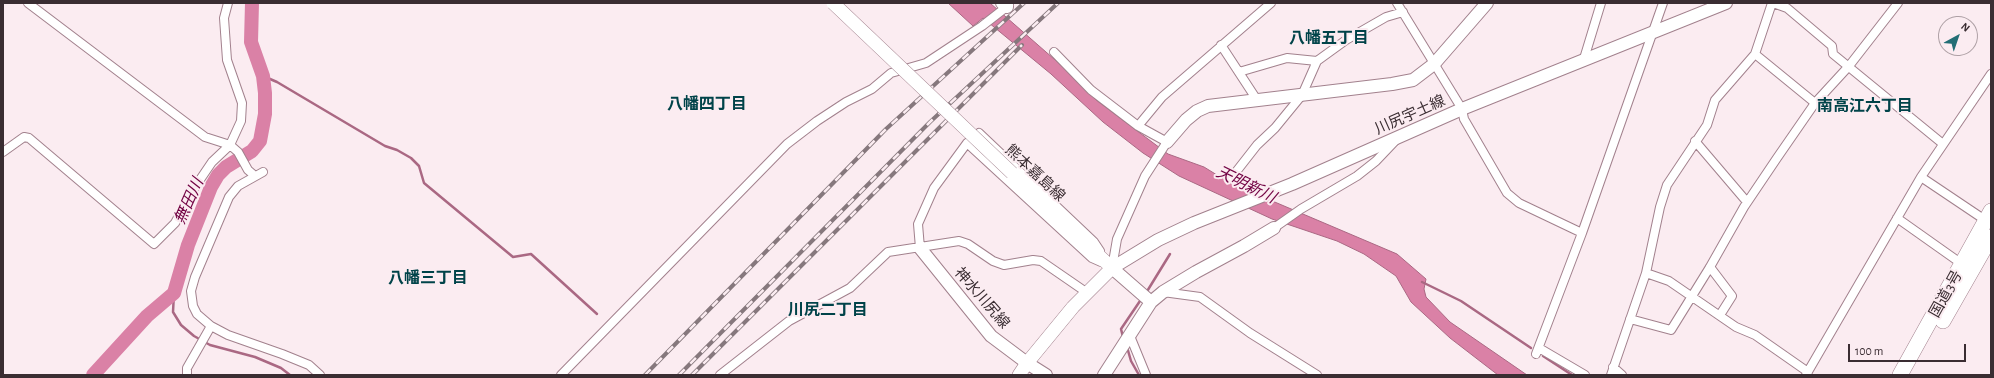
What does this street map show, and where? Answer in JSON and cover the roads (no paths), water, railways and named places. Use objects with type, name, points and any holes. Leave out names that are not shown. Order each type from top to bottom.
[{"type":"highway","name":"国道3号","points":[[1900,375],[1989,219]]},
{"type":"highway","name":"国道3号","points":[[1912,375],[1991,237]]},
{"type":"main road","name":"熊本嘉島線","points":[[833,3],[1112,268]]},
{"type":"main road","points":[[1167,142],[1186,120],[1197,111],[1208,106],[1392,84],[1412,80],[1434,64],[1487,3]]},
{"type":"main road","name":"川尻宇土線","points":[[1112,268],[1158,240],[1228,208],[1269,193],[1399,138],[1462,109],[1583,62],[1726,3]]},
{"type":"main road","points":[[1104,375],[1151,302],[1163,292],[1274,228]]},
{"type":"main road","name":"神水川尻線","points":[[920,248],[991,336],[1027,363],[1046,375]]},
{"type":"main road","points":[[1019,375],[1027,363],[1086,292],[1112,268],[1151,302]]},
{"type":"street","points":[[28,3],[205,137],[233,147],[257,174],[238,186],[229,197],[195,277],[191,291],[193,306],[197,314],[211,326],[228,335],[309,365],[320,375]]},
{"type":"street","points":[[3,152],[24,137],[29,138],[154,244],[175,223],[194,186],[212,162],[233,147],[241,121],[242,103],[227,60],[224,18],[228,3]]},
{"type":"street","points":[[1138,126],[1162,97],[1271,3]]},
{"type":"street","points":[[1397,3],[1462,109],[1464,119],[1507,193],[1519,203],[1582,233]]},
{"type":"street","points":[[1583,62],[1601,3]]},
{"type":"street","points":[[1585,375],[1538,351],[1582,233],[1663,3]]},
{"type":"street","points":[[1622,375],[1612,371],[1646,273],[1660,207],[1667,185],[1707,125],[1715,100],[1755,54],[1773,3],[1787,8],[1832,46],[1833,54],[1943,144]]},
{"type":"street","points":[[1630,319],[1671,330],[1690,297],[1710,268],[1747,202],[1815,103],[1849,66],[1898,3]]},
{"type":"street","points":[[561,375],[787,144],[817,121],[846,102],[872,89],[891,73],[926,63],[982,26],[1006,5]]},
{"type":"street","points":[[1232,177],[1257,145],[1275,128],[1302,95],[1317,61],[1346,40],[1386,17],[1403,12]]},
{"type":"street","points":[[1221,45],[1257,100]]},
{"type":"street","points":[[1054,52],[1091,90],[1138,126],[1167,142],[1145,176],[1117,239],[1112,268]]},
{"type":"street","points":[[1755,54],[1815,103]]},
{"type":"street","points":[[1239,72],[1287,58],[1317,61]]},
{"type":"street","points":[[1646,273],[1669,281],[1690,297],[1720,315],[1736,327],[1755,335],[1807,373],[1921,177],[1991,74]]},
{"type":"street","points":[[920,248],[918,224],[934,188],[967,143],[979,133],[1094,242],[1112,268]]},
{"type":"street","points":[[1274,228],[1301,209],[1357,176],[1376,161],[1399,138]]},
{"type":"street","points":[[1695,141],[1747,202]]},
{"type":"street","points":[[967,143],[1092,258],[1112,268]]},
{"type":"street","points":[[1921,177],[1989,219]]},
{"type":"street","points":[[1897,218],[1962,264]]},
{"type":"street","points":[[720,375],[789,321],[850,288],[888,252],[959,241],[968,244],[993,261],[1004,265],[1033,260],[1041,261],[1086,292]]},
{"type":"street","points":[[1710,268],[1732,296],[1720,315]]},
{"type":"street","points":[[1163,292],[1200,297],[1250,333],[1317,375]]},
{"type":"street","points":[[187,375],[187,368],[211,326]]},
{"type":"street","points":[[1130,336],[1146,375]]},
{"type":"waterway","name":"無田川","points":[[93,375],[147,316],[174,293],[188,245],[211,187],[218,175],[226,167],[252,151],[260,141],[265,114],[265,93],[263,76],[251,42],[252,3]]},
{"type":"waterway","points":[[263,76],[277,82],[385,146],[397,150],[411,158],[419,166],[424,183],[513,257],[531,254],[597,314]]},
{"type":"waterway","points":[[1146,293],[1170,254]]},
{"type":"waterway","points":[[1422,282],[1461,301],[1531,348]]},
{"type":"waterway","points":[[174,293],[173,312],[181,325],[194,336],[210,345],[255,357],[281,368],[290,375]]},
{"type":"waterway","points":[[1123,337],[1121,329],[1142,298]]},
{"type":"waterway","points":[[1127,347],[1131,361],[1139,375]]},
{"type":"waterway","points":[[1543,356],[1572,375]]},
{"type":"railway","points":[[645,375],[886,129],[1024,3]]},
{"type":"railway","points":[[679,375],[930,122],[1058,3]]},
{"type":"railway","points":[[692,375],[1022,45]]},
{"type":"district","name":"八幡五丁目","points":[[1329,38]]},
{"type":"district","name":"八幡四丁目","points":[[707,104]]},
{"type":"district","name":"南高江六丁目","points":[[1865,106]]},
{"type":"district","name":"八幡三丁目","points":[[428,278]]},
{"type":"district","name":"川尻二丁目","points":[[828,310]]},
{"type":"water label","name":"天明新川","points":[[1246,185]]}]
